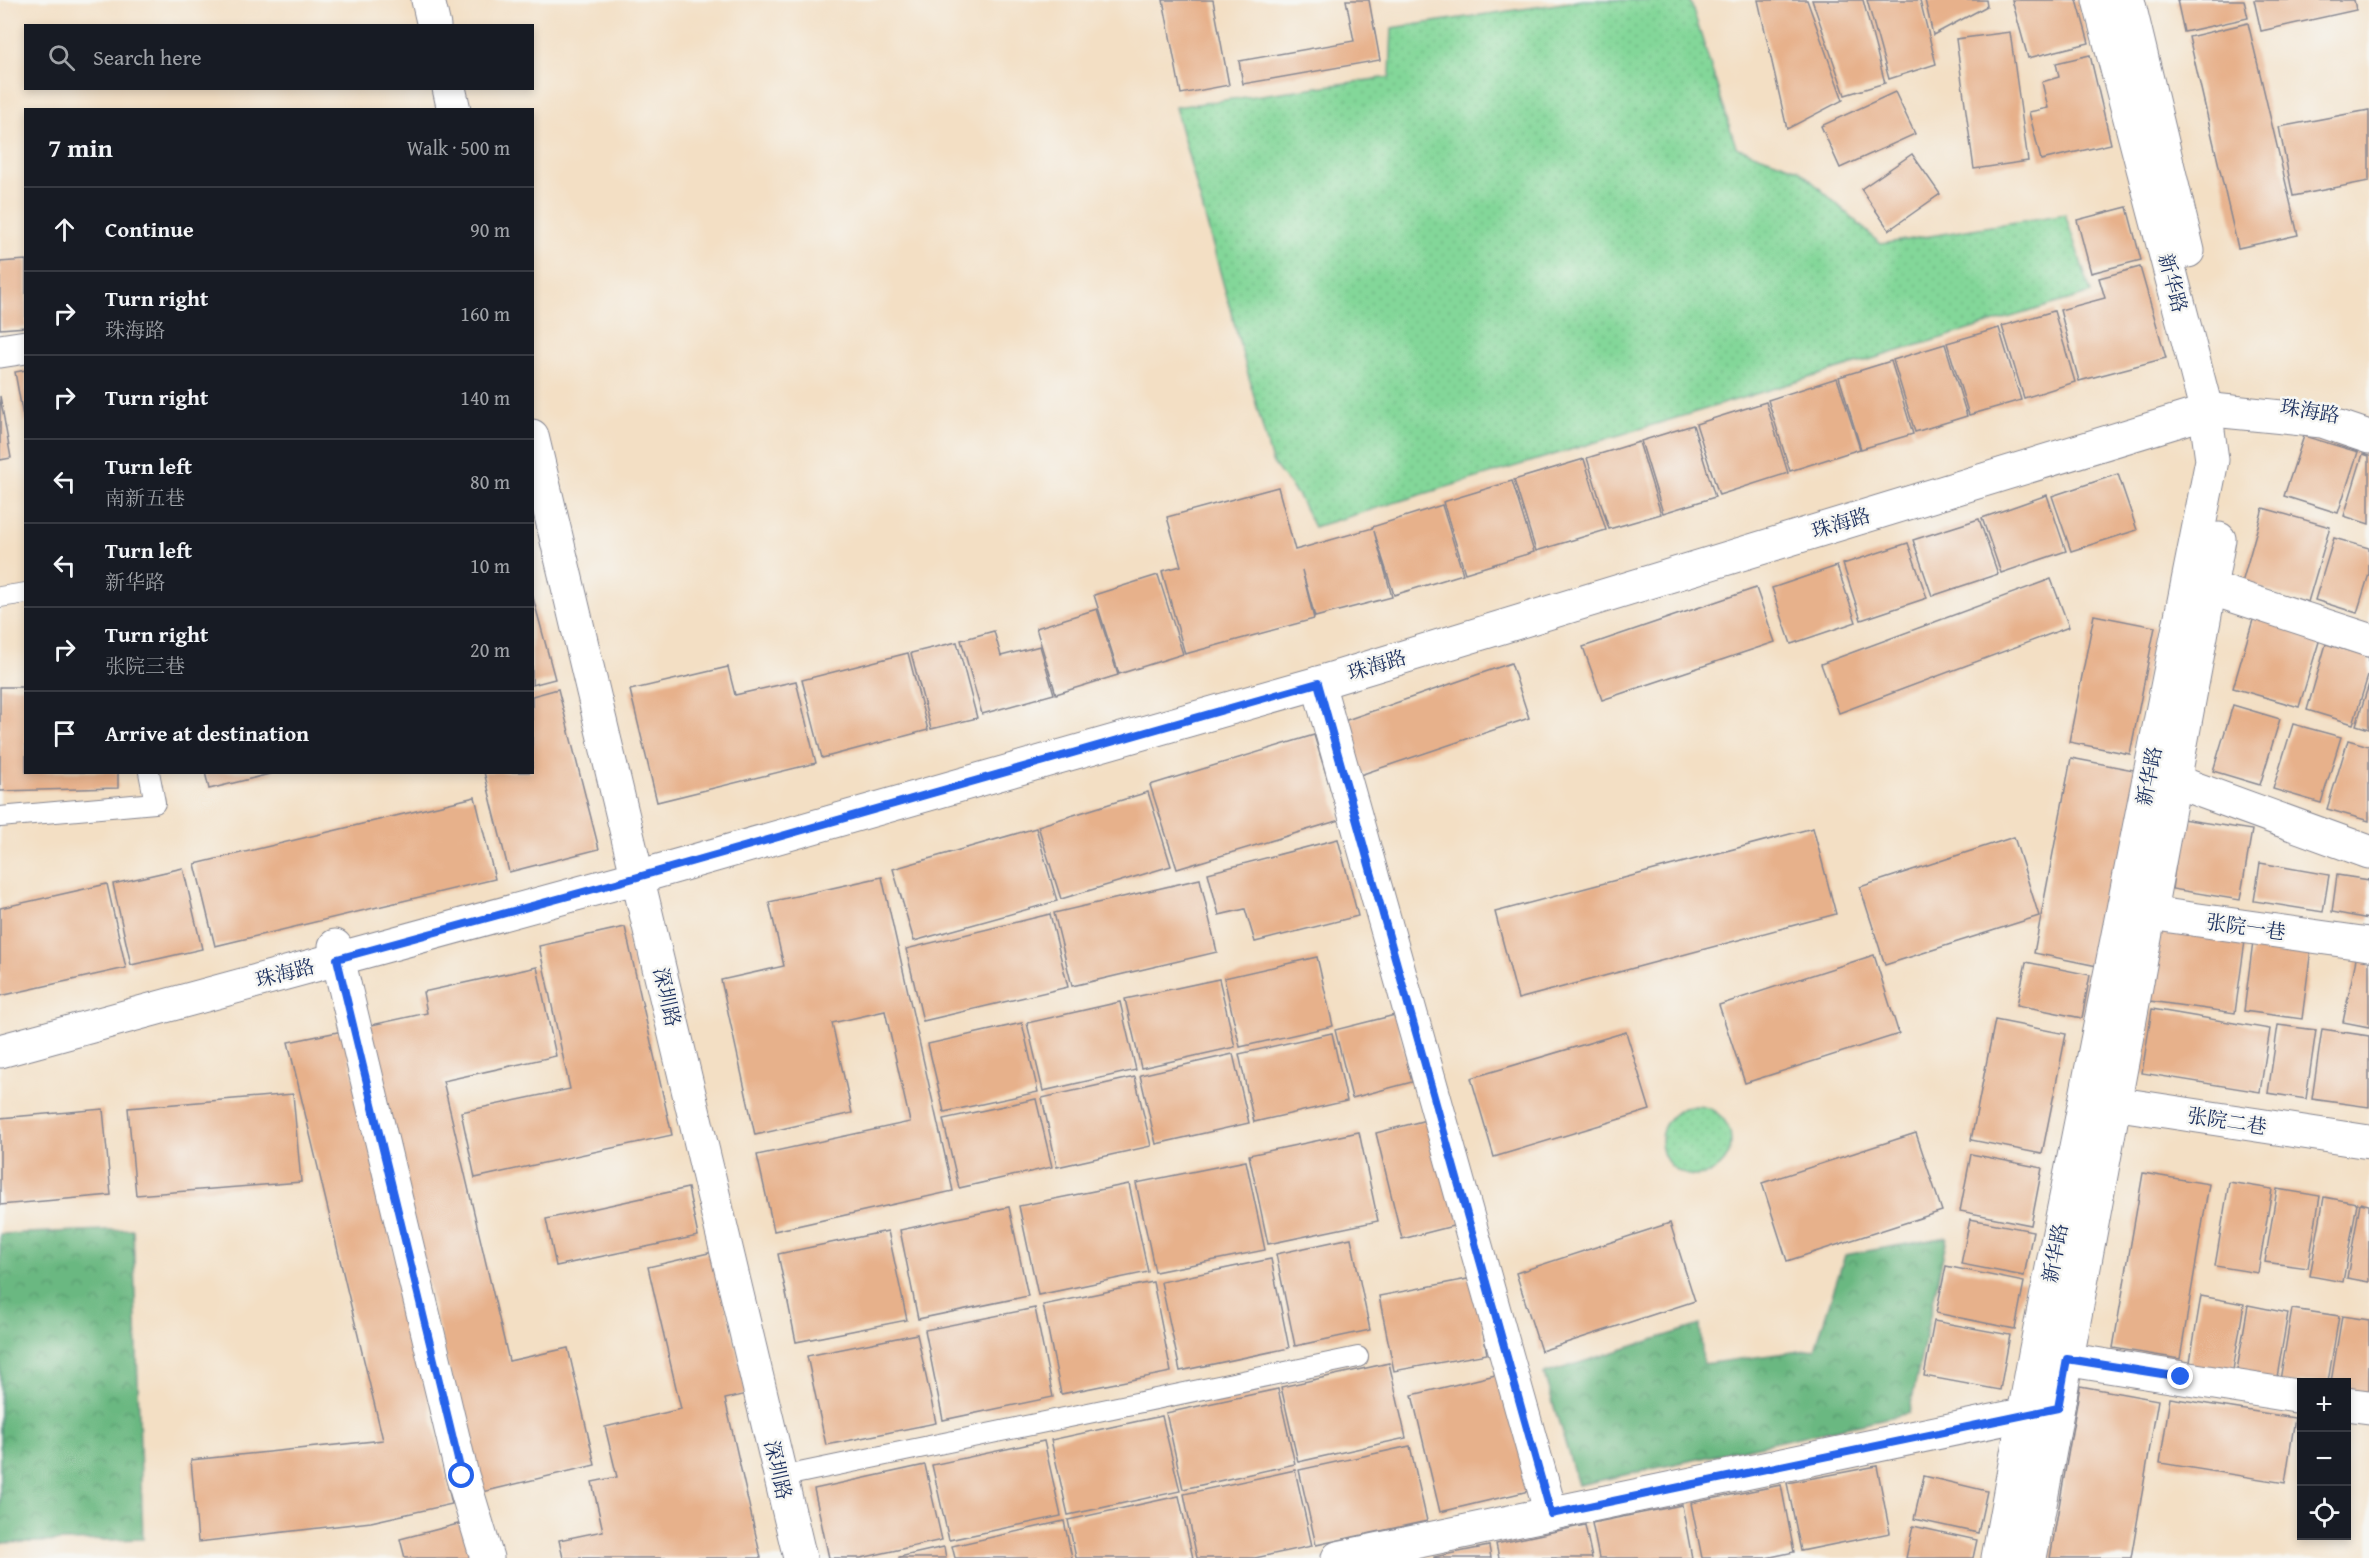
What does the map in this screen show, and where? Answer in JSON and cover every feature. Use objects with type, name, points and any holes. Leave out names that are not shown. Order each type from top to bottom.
[{"type":"street","points":[[428,0],[434,24]]},
{"type":"street","name":"新华路","points":[[2099,0],[2233,465],[2174,781],[2137,905]]},
{"type":"street","name":"新华路","points":[[2030,1558],[2067,1359],[2101,1095],[2137,905],[2212,460],[2215,406],[2128,0]]},
{"type":"street","points":[[449,90],[454,108]]},
{"type":"street","points":[[0,351],[24,347]]},
{"type":"street","name":"珠海路","points":[[637,871],[1316,668],[2215,406],[2327,410],[2369,425]]},
{"type":"street","name":"珠海路","points":[[0,1051],[336,953],[1318,683],[2215,406],[2322,420],[2369,437]]},
{"type":"street","name":"深圳路","points":[[534,444],[800,1558]]},
{"type":"street","points":[[2210,588],[2369,640]]},
{"type":"street","points":[[1318,683],[1551,1514]]},
{"type":"street","points":[[2174,781],[2369,852]]},
{"type":"street","name":"张院一巷","points":[[2137,905],[2369,931]]},
{"type":"street","name":"张院一巷","points":[[2137,905],[2369,944]]},
{"type":"street","points":[[336,953],[462,1476],[488,1558]]},
{"type":"street","name":"珠海路","points":[[0,1036],[336,953]]},
{"type":"street","name":"新华路","points":[[1998,1558],[2035,1354],[2101,1095]]},
{"type":"street","name":"张院二巷","points":[[2101,1095],[2369,1131]]},
{"type":"street","name":"张院二巷","points":[[2101,1095],[2369,1142]]},
{"type":"street","points":[[2035,1354],[2297,1395]]},
{"type":"street","points":[[2351,1405],[2369,1407]]},
{"type":"street","points":[[1338,1558],[2058,1408]]},
{"type":"lane","points":[[0,597],[24,593]]},
{"type":"lane","points":[[0,817],[155,803],[149,774]]},
{"type":"lane","points":[[780,1477],[1358,1357]]},
{"type":"green space","points":[[1584,0],[1690,0],[1736,147],[1798,169],[1881,244],[2065,214],[2091,293],[1314,527],[1298,496],[1272,462],[1175,107],[1390,77],[1392,28]]},
{"type":"green space","points":[[1696,1106],[1709,1109],[1721,1116],[1728,1128],[1731,1141],[1728,1154],[1721,1166],[1709,1173],[1696,1176],[1683,1173],[1671,1166],[1664,1154],[1661,1141],[1664,1128],[1671,1116],[1683,1109]]},
{"type":"green space","points":[[133,1229],[143,1539],[0,1543],[0,1234]]},
{"type":"green space","points":[[1947,1237],[1909,1413],[1578,1485],[1544,1374],[1700,1325],[1703,1364],[1815,1349],[1845,1255]]},
{"type":"building","points":[[1163,0],[1213,0],[1229,85],[1181,94]]},
{"type":"building","points":[[1346,0],[1369,0],[1380,60],[1243,84],[1239,61],[1354,41]]},
{"type":"building","points":[[1758,0],[1807,0],[1843,100],[1787,129]]},
{"type":"building","points":[[1812,0],[1863,0],[1885,83],[1845,95]]},
{"type":"building","points":[[1867,0],[1920,0],[1936,64],[1889,79]]},
{"type":"building","points":[[1925,0],[1986,0],[1987,6],[1933,35]]},
{"type":"building","points":[[2012,0],[2077,0],[2089,43],[2028,58]]},
{"type":"building","points":[[2177,0],[2244,0],[2248,18],[2184,32]]},
{"type":"building","points":[[2254,0],[2354,0],[2356,10],[2261,31]]},
{"type":"building","points":[[2248,23],[2298,235],[2238,248],[2189,37]]},
{"type":"building","points":[[2010,32],[2028,161],[1974,169],[1956,39]]},
{"type":"building","points":[[2090,55],[2111,144],[2041,160],[2029,112],[2048,108],[2042,82],[2059,77],[2056,63]]},
{"type":"building","points":[[1895,92],[1915,134],[1840,168],[1821,126]]},
{"type":"building","points":[[2369,110],[2369,181],[2293,196],[2279,127]]},
{"type":"building","points":[[1912,154],[1940,194],[1889,230],[1861,189]]},
{"type":"building","points":[[2127,207],[2141,260],[2091,273],[2077,220]]},
{"type":"building","points":[[24,260],[24,327],[0,329],[0,262]]},
{"type":"building","points":[[2140,267],[2166,358],[2079,381],[2060,310],[2105,298],[2099,278]]},
{"type":"building","points":[[2054,311],[2075,382],[2024,398],[2002,326]]},
{"type":"building","points":[[1999,328],[2021,400],[1969,415],[1947,343]]},
{"type":"building","points":[[1945,344],[1967,416],[1915,432],[1893,360]]},
{"type":"building","points":[[1891,361],[1913,434],[1861,449],[1839,377]]},
{"type":"building","points":[[24,370],[24,422],[15,372]]},
{"type":"building","points":[[1837,378],[1860,449],[1790,471],[1768,400]]},
{"type":"building","points":[[0,396],[11,458],[0,460]]},
{"type":"building","points":[[1766,402],[1788,473],[1719,495],[1696,424]]},
{"type":"building","points":[[1693,425],[1715,497],[1663,513],[1641,441]]},
{"type":"building","points":[[2304,436],[2358,452],[2338,513],[2284,496]]},
{"type":"building","points":[[1639,442],[1661,514],[1609,529],[1587,458]]},
{"type":"building","points":[[2363,454],[2369,456],[2369,524],[2344,516]]},
{"type":"building","points":[[1584,459],[1606,530],[1536,551],[1514,480]]},
{"type":"building","points":[[2118,474],[2137,530],[2071,551],[2052,496]]},
{"type":"building","points":[[1512,481],[1534,552],[1465,573],[1443,502]]},
{"type":"building","points":[[1278,487],[1295,550],[1442,505],[1463,574],[1394,595],[1374,531],[1392,597],[1315,617],[1302,570],[1314,619],[1185,654],[1162,571],[1181,566],[1167,517]]},
{"type":"building","points":[[2047,495],[2066,551],[2001,573],[1982,518]]},
{"type":"building","points":[[2263,508],[2330,527],[2308,602],[2242,583]]},
{"type":"building","points":[[1979,519],[1998,574],[1932,596],[1913,540]]},
{"type":"building","points":[[2334,538],[2369,548],[2369,574],[2357,613],[2315,600]]},
{"type":"building","points":[[1908,543],[1927,598],[1861,620],[1843,564]]},
{"type":"building","points":[[1837,566],[1856,622],[1791,644],[1772,588]]},
{"type":"building","points":[[1158,575],[1183,654],[1119,674],[1094,595]]},
{"type":"building","points":[[2051,579],[2069,627],[1839,713],[1821,664]]},
{"type":"building","points":[[1756,588],[1775,642],[1602,700],[1583,647]]},
{"type":"building","points":[[534,601],[555,679],[534,684]]},
{"type":"building","points":[[1097,609],[1118,675],[1056,694],[1036,628]]},
{"type":"building","points":[[2255,613],[2322,632],[2299,707],[2233,688]]},
{"type":"building","points":[[2094,615],[2155,627],[2130,754],[2069,742]]},
{"type":"building","points":[[994,631],[1001,656],[1040,646],[1054,694],[982,714],[961,640]]},
{"type":"building","points":[[957,642],[977,718],[931,729],[911,653]]},
{"type":"building","points":[[2326,644],[2369,657],[2369,673],[2353,724],[2307,710]]},
{"type":"building","points":[[908,653],[928,730],[822,758],[802,680]]},
{"type":"building","points":[[1511,663],[1529,718],[1357,776],[1338,723]]},
{"type":"building","points":[[728,667],[735,695],[796,681],[816,763],[657,802],[630,690]]},
{"type":"building","points":[[2369,684],[2369,729],[2356,725]]},
{"type":"building","points":[[0,687],[24,687],[24,774],[118,774],[118,788],[0,791]]},
{"type":"building","points":[[558,689],[599,849],[509,872],[484,774],[534,774],[534,695]]},
{"type":"building","points":[[2233,705],[2280,719],[2260,785],[2213,771]]},
{"type":"building","points":[[2293,724],[2341,737],[2321,803],[2273,789]]},
{"type":"building","points":[[1314,735],[1340,820],[1177,869],[1150,785]]},
{"type":"building","points":[[2348,740],[2369,746],[2369,821],[2327,809]]},
{"type":"building","points":[[2071,758],[2139,771],[2102,967],[2034,953]]},
{"type":"building","points":[[205,774],[270,774],[209,789]]},
{"type":"building","points":[[1148,792],[1171,866],[1061,899],[1038,826]]},
{"type":"building","points":[[475,797],[495,879],[215,946],[195,864]]},
{"type":"building","points":[[2182,819],[2252,830],[2240,900],[2172,889]]},
{"type":"building","points":[[1036,828],[1057,901],[914,941],[893,869]]},
{"type":"building","points":[[1813,828],[1836,914],[1518,999],[1495,912]]},
{"type":"building","points":[[2014,837],[2039,916],[1885,965],[1860,887]]},
{"type":"building","points":[[1338,839],[1358,916],[1255,942],[1245,909],[1219,915],[1208,873]]},
{"type":"building","points":[[2260,863],[2329,875],[2323,912],[2254,901]]},
{"type":"building","points":[[183,868],[202,949],[131,965],[113,884]]},
{"type":"building","points":[[2337,875],[2369,880],[2369,919],[2332,912]]},
{"type":"building","points":[[882,877],[953,1191],[774,1231],[757,1155],[910,1122],[885,1011],[832,1023],[852,1113],[755,1135],[721,980],[784,966],[769,902]]},
{"type":"building","points":[[1200,879],[1217,952],[1072,986],[1054,913]]},
{"type":"building","points":[[107,884],[126,968],[0,996],[0,908]]},
{"type":"building","points":[[1050,914],[1068,987],[923,1021],[906,949]]},
{"type":"building","points":[[625,927],[672,1135],[475,1178],[461,1112],[570,1089],[539,946]]},
{"type":"building","points":[[2160,929],[2245,941],[2235,1013],[2150,1001]]},
{"type":"building","points":[[2253,941],[2311,949],[2302,1019],[2244,1011]]},
{"type":"building","points":[[2357,954],[2369,956],[2369,1027],[2343,1022]]},
{"type":"building","points":[[1874,955],[1899,1034],[1745,1083],[1719,1005]]},
{"type":"building","points":[[1317,957],[1333,1026],[1240,1047],[1224,978]]},
{"type":"building","points":[[2026,962],[2090,975],[2082,1018],[2017,1005]]},
{"type":"building","points":[[537,967],[556,1056],[443,1081],[509,1361],[568,1348],[595,1465],[478,1493],[367,1026],[427,1013],[423,992]]},
{"type":"building","points":[[1219,979],[1235,1047],[1141,1068],[1125,999]]},
{"type":"building","points":[[1120,1002],[1136,1070],[1043,1091],[1027,1023]]},
{"type":"building","points":[[2152,1009],[2270,1029],[2260,1092],[2142,1073]]},
{"type":"building","points":[[1395,1015],[1412,1082],[1352,1098],[1335,1030]]},
{"type":"building","points":[[1995,1020],[2066,1034],[2042,1154],[1971,1140]]},
{"type":"building","points":[[1022,1023],[1038,1092],[944,1112],[928,1044]]},
{"type":"building","points":[[2278,1025],[2316,1030],[2306,1099],[2268,1093]]},
{"type":"building","points":[[2322,1029],[2369,1036],[2369,1107],[2312,1099]]},
{"type":"building","points":[[343,1031],[452,1504],[371,1522],[198,1542],[191,1460],[383,1440],[288,1042]]},
{"type":"building","points":[[1626,1032],[1650,1110],[1494,1157],[1471,1078]]},
{"type":"building","points":[[1332,1033],[1347,1101],[1254,1122],[1239,1054]]},
{"type":"building","points":[[1233,1054],[1249,1123],[1156,1144],[1140,1075]]},
{"type":"building","points":[[1135,1077],[1151,1146],[1057,1167],[1042,1098]]},
{"type":"building","points":[[293,1094],[301,1182],[136,1195],[128,1108]]},
{"type":"building","points":[[1036,1099],[1052,1167],[959,1188],[943,1119]]},
{"type":"building","points":[[103,1109],[111,1195],[0,1205],[0,1118]]},
{"type":"building","points":[[1434,1118],[1461,1224],[1402,1239],[1376,1133]]},
{"type":"building","points":[[1359,1132],[1378,1221],[1268,1244],[1249,1155]]},
{"type":"building","points":[[1916,1133],[1942,1211],[1787,1261],[1762,1183]]},
{"type":"building","points":[[1971,1154],[2042,1168],[2031,1225],[1960,1211]]},
{"type":"building","points":[[1246,1161],[1265,1250],[1155,1272],[1136,1183]]},
{"type":"building","points":[[2143,1173],[2209,1184],[2180,1359],[2113,1348]]},
{"type":"building","points":[[2229,1182],[2272,1189],[2258,1273],[2215,1266]]},
{"type":"building","points":[[1129,1184],[1148,1272],[1038,1295],[1019,1206]]},
{"type":"building","points":[[688,1188],[698,1236],[556,1266],[546,1219]]},
{"type":"building","points":[[2277,1189],[2320,1196],[2308,1268],[2265,1262]]},
{"type":"building","points":[[2324,1197],[2357,1203],[2343,1282],[2310,1276]]},
{"type":"building","points":[[2360,1203],[2369,1205],[2369,1282],[2347,1278]]},
{"type":"building","points":[[1009,1207],[1028,1296],[918,1319],[900,1230]]},
{"type":"building","points":[[1970,1219],[2033,1231],[2024,1276],[1961,1264]]},
{"type":"building","points":[[1670,1223],[1695,1301],[1541,1351],[1516,1273]]},
{"type":"building","points":[[888,1231],[907,1320],[796,1342],[778,1254]]},
{"type":"building","points":[[1351,1238],[1370,1330],[1295,1346],[1276,1254]]},
{"type":"building","points":[[713,1252],[747,1394],[725,1399],[761,1558],[563,1558],[559,1540],[603,1531],[592,1482],[617,1477],[605,1427],[681,1409],[648,1267]]},
{"type":"building","points":[[1271,1259],[1289,1348],[1180,1371],[1161,1282]]},
{"type":"building","points":[[1946,1266],[2024,1282],[2015,1329],[1936,1313]]},
{"type":"building","points":[[1473,1278],[1487,1354],[1394,1371],[1379,1296]]},
{"type":"building","points":[[1153,1282],[1171,1372],[1061,1394],[1043,1305]]},
{"type":"building","points":[[2201,1296],[2244,1304],[2232,1376],[2189,1368]]},
{"type":"building","points":[[2248,1305],[2288,1313],[2276,1383],[2236,1376]]},
{"type":"building","points":[[1035,1308],[1053,1397],[943,1420],[925,1330]]},
{"type":"building","points":[[2292,1309],[2339,1316],[2329,1378],[2297,1378],[2297,1383],[2279,1386]]},
{"type":"building","points":[[2342,1316],[2369,1320],[2369,1400],[2351,1398],[2351,1378],[2332,1378]]},
{"type":"building","points":[[1934,1321],[2010,1335],[2000,1390],[1924,1376]]},
{"type":"building","points":[[917,1334],[936,1423],[826,1445],[807,1356]]},
{"type":"building","points":[[1389,1363],[1406,1438],[1298,1462],[1281,1387]]},
{"type":"building","points":[[1504,1373],[1533,1490],[1440,1512],[1412,1395]]},
{"type":"building","points":[[2080,1386],[2158,1400],[2131,1558],[2050,1558]]},
{"type":"building","points":[[1278,1389],[1295,1464],[1183,1489],[1166,1413]]},
{"type":"building","points":[[2170,1398],[2295,1418],[2285,1483],[2160,1463]]},
{"type":"building","points":[[1162,1416],[1180,1491],[1068,1515],[1051,1440]]},
{"type":"building","points":[[1044,1441],[1061,1516],[949,1540],[932,1465]]},
{"type":"building","points":[[1410,1446],[1427,1521],[1316,1545],[1299,1470]]},
{"type":"building","points":[[925,1465],[942,1540],[861,1558],[829,1558],[814,1489]]},
{"type":"building","points":[[1877,1466],[1890,1533],[1801,1551],[1787,1483]]},
{"type":"building","points":[[1295,1470],[1312,1546],[1255,1558],[1197,1558],[1184,1494]]},
{"type":"building","points":[[1924,1476],[1987,1491],[1978,1533],[1914,1519]]},
{"type":"building","points":[[1781,1485],[1794,1552],[1766,1558],[1702,1558],[1691,1503]]},
{"type":"building","points":[[1179,1496],[1193,1558],[1076,1558],[1068,1520]]},
{"type":"building","points":[[1682,1505],[1692,1558],[1599,1558],[1592,1523]]},
{"type":"building","points":[[1064,1521],[1072,1558],[955,1558],[952,1546]]},
{"type":"building","points":[[462,1523],[472,1558],[405,1558],[400,1539]]},
{"type":"building","points":[[1585,1525],[1592,1558],[1499,1558],[1496,1544]]},
{"type":"building","points":[[1913,1526],[1977,1540],[1973,1558],[1906,1558]]},
{"type":"building","points":[[1489,1546],[1491,1558],[1434,1558],[1434,1557]]},
{"type":"building","points":[[944,1547],[946,1558],[899,1558],[899,1557]]},
{"type":"route","points":[[462,1476],[337,959],[638,877],[1318,683],[1551,1514],[2058,1408],[2067,1359],[2181,1377]]}]
